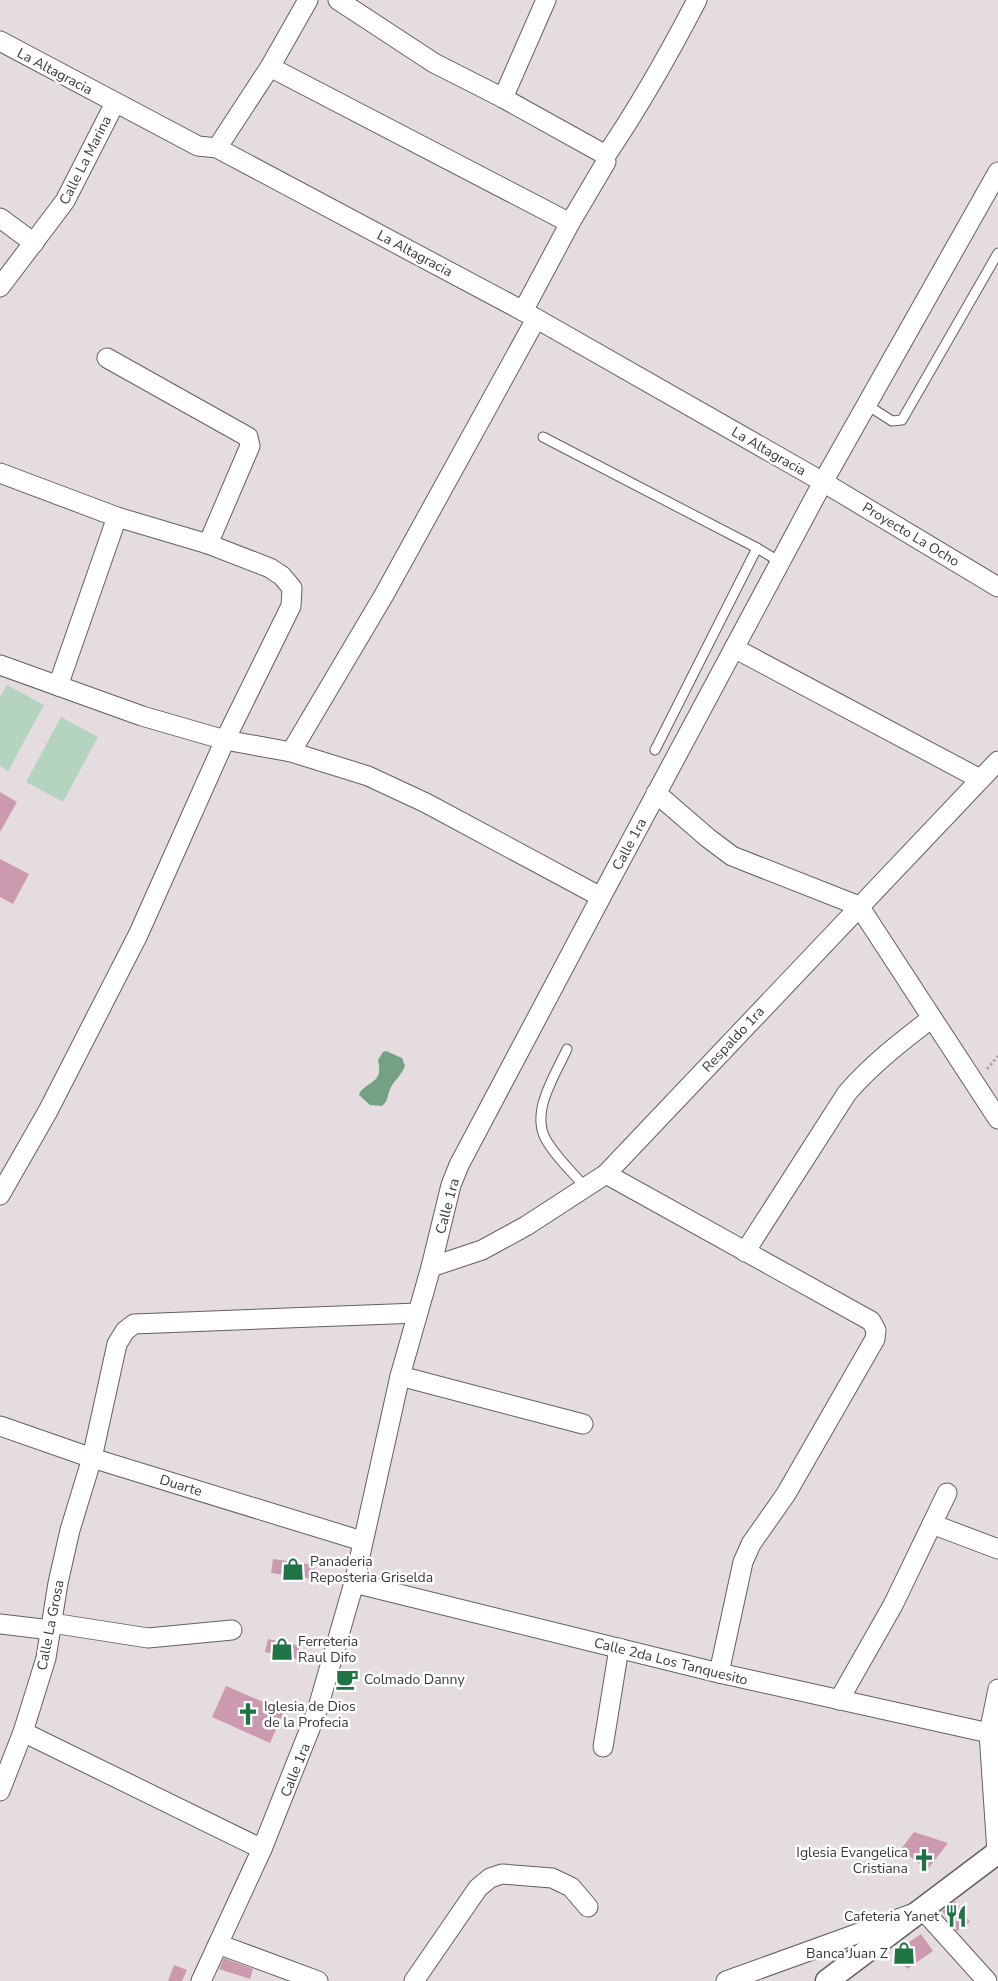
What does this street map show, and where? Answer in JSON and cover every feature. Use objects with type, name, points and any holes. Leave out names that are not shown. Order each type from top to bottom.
[{"type":"street","points":[[217,148],[270,67],[308,0]]},
{"type":"street","points":[[291,752],[384,595],[530,315],[570,223],[606,162],[602,153],[503,98],[434,63],[338,0]]},
{"type":"street","points":[[503,98],[546,0]]},
{"type":"street","points":[[605,157],[634,113],[672,48],[697,0]]},
{"type":"street","name":"La Altagracia","points":[[0,41],[198,146],[217,148],[530,315],[823,482]]},
{"type":"street","points":[[270,67],[570,223]]},
{"type":"street","name":"Calle La Marina","points":[[0,287],[66,201],[115,103]]},
{"type":"street","name":"Calle 1ra","points":[[201,1981],[262,1849],[309,1733],[354,1583],[400,1376],[431,1267],[451,1185],[459,1166],[600,897],[823,482],[998,172]]},
{"type":"street","points":[[0,218],[34,243]]},
{"type":"street","points":[[107,358],[248,437],[250,446],[208,544]]},
{"type":"street","points":[[0,473],[117,517],[208,544],[270,568],[282,576],[292,588],[291,606],[225,740],[138,935],[48,1111],[0,1195]]},
{"type":"street","name":"Proyecto La Ocho","points":[[823,482],[998,587]]},
{"type":"street","points":[[58,686],[117,517]]},
{"type":"street","points":[[734,648],[980,779]]},
{"type":"street","points":[[0,665],[142,716],[225,740],[291,752],[368,776],[426,803],[600,897]]},
{"type":"street","name":"Respaldo 1ra","points":[[431,1267],[482,1250],[526,1226],[606,1174],[858,906],[998,761]]},
{"type":"street","points":[[656,793],[732,856],[858,906],[998,1119]]},
{"type":"street","points":[[745,1252],[847,1093],[860,1078],[887,1054],[932,1018]]},
{"type":"street","points":[[606,1174],[871,1321],[876,1330],[875,1340],[791,1486],[751,1544],[743,1562],[719,1673]]},
{"type":"street","name":"Calle La Grosa","points":[[0,1790],[23,1732],[46,1658],[58,1582],[70,1530],[92,1458],[117,1344],[125,1331],[134,1324],[418,1313]]},
{"type":"street","points":[[400,1376],[583,1424]]},
{"type":"street","name":"Duarte","points":[[0,1426],[92,1458],[362,1541]]},
{"type":"street","points":[[839,1700],[893,1604],[947,1493]]},
{"type":"street","points":[[932,1524],[998,1548]]},
{"type":"street","name":"Calle 2da Los Tanquesito","points":[[354,1583],[719,1673],[989,1732]]},
{"type":"street","points":[[0,1624],[52,1626],[148,1638],[232,1630]]},
{"type":"street","points":[[603,1747],[618,1648]]},
{"type":"street","points":[[827,1981],[998,1852],[989,1732],[998,1688]]},
{"type":"street","points":[[23,1732],[262,1849]]},
{"type":"street","points":[[414,1981],[478,1888],[490,1878],[502,1874],[552,1878],[571,1887],[588,1907]]},
{"type":"street","points":[[726,1981],[923,1910]]},
{"type":"street","points":[[923,1910],[987,1981]]},
{"type":"street","points":[[218,1944],[318,1981]]},
{"type":"lane","points":[[867,404],[892,421],[902,420],[998,253]]},
{"type":"lane","points":[[543,438],[757,548],[780,562]]},
{"type":"lane","points":[[654,750],[757,548]]},
{"type":"lane","points":[[568,1049],[543,1102],[541,1118],[547,1142],[585,1187]]},
{"type":"shaded area","points":[[7,685],[44,705],[8,771],[0,766],[0,697]]},
{"type":"shaded area","points":[[61,717],[98,737],[63,802],[26,782]]},
{"type":"shaded area","points":[[386,1051],[402,1058],[405,1066],[391,1087],[384,1104],[382,1106],[370,1105],[359,1095],[378,1076],[378,1060],[383,1052]]},
{"type":"building","points":[[0,792],[17,802],[0,832]]},
{"type":"building","points":[[0,859],[29,874],[13,904],[0,897]]},
{"type":"building","name":"Panaderia Reposteria Griselda","points":[[273,1559],[315,1565],[313,1579],[271,1573]]},
{"type":"building","name":"Ferreteria Raul Difo","points":[[268,1639],[300,1646],[297,1659],[265,1652]]},
{"type":"building","name":"Iglesia de Dios de la Profecia","points":[[226,1686],[284,1711],[270,1743],[212,1717]]},
{"type":"building","name":"Iglesia Evangelica Cristiana","points":[[914,1832],[948,1843],[927,1870],[901,1849]]},
{"type":"building","name":"Cafeteria Yanet","points":[[955,1901],[970,1922],[957,1931],[942,1911]]},
{"type":"building","points":[[921,1934],[933,1951],[907,1969],[895,1952]]},
{"type":"building","points":[[224,1958],[253,1969],[250,1979],[219,1969]]},
{"type":"building","points":[[174,1965],[187,1970],[182,1981],[168,1981]]},
{"type":"place","name":"Panaderia Reposteria Griselda","points":[[293,1569]]},
{"type":"place","name":"Ferreteria Raul Difo","points":[[282,1649]]},
{"type":"place","name":"Colmado Danny","points":[[347,1679]]},
{"type":"place","name":"Iglesia de Dios de la Profecia","points":[[248,1714]]},
{"type":"place","name":"Iglesia Evangelica Cristiana","points":[[924,1860]]},
{"type":"place","name":"Cafeteria Yanet","points":[[956,1916]]},
{"type":"place","name":"Banca Juan Z","points":[[904,1953]]}]
